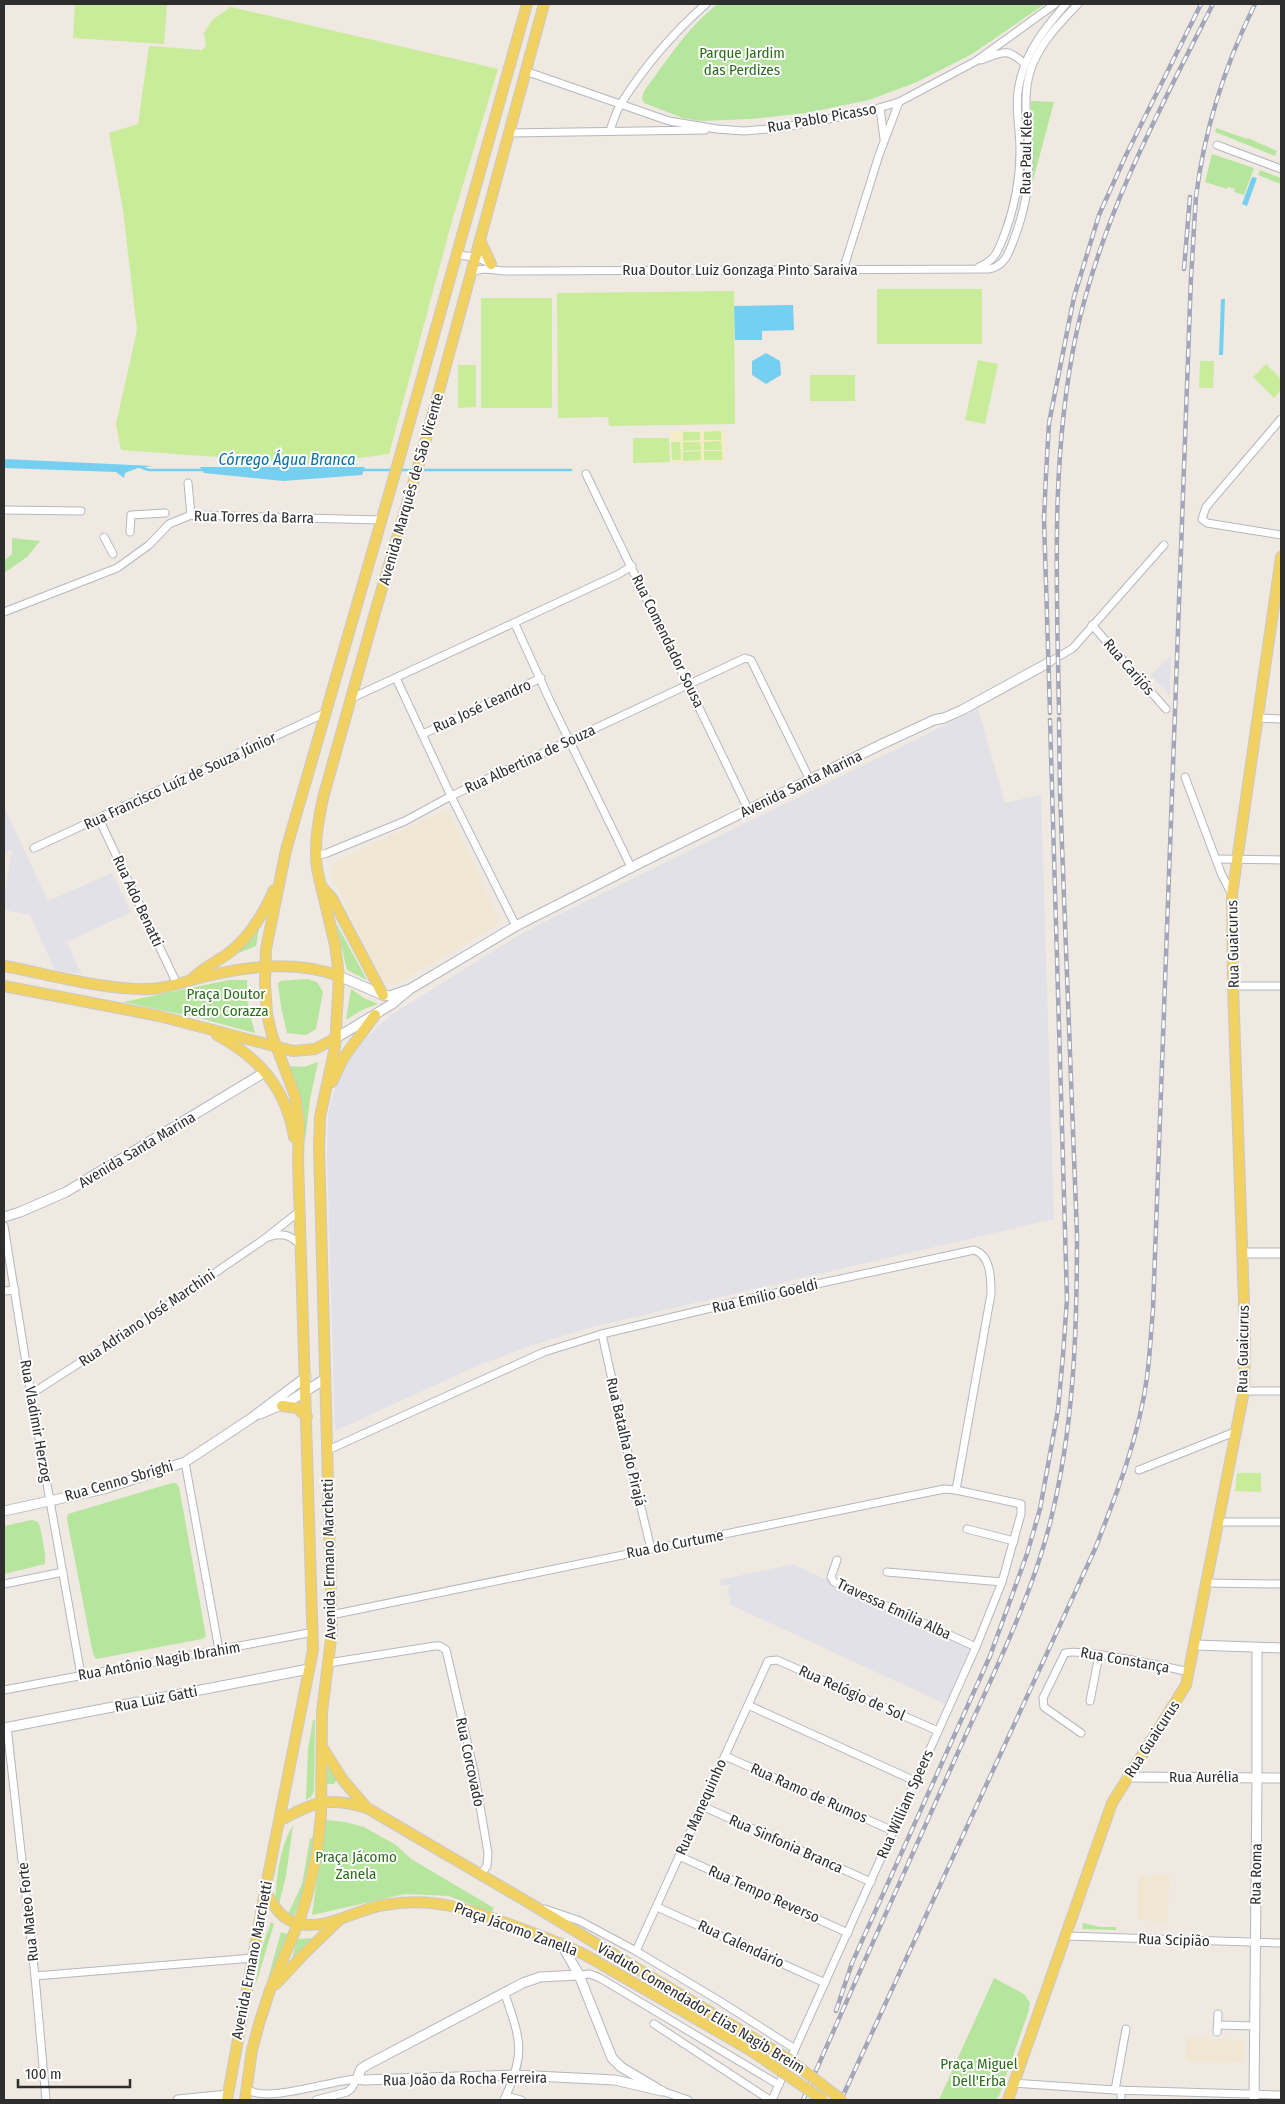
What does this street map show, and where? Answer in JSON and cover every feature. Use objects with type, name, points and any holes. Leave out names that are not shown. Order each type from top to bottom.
[{"type":"main road","name":"Avenida Marquês de São Vicente","points":[[266,967],[266,949],[286,850],[527,4]]},
{"type":"main road","name":"Avenida Marquês de São Vicente","points":[[339,976],[336,951],[316,856],[317,829],[323,798],[423,450],[544,4]]},
{"type":"main road","points":[[481,233],[482,248],[491,264]]},
{"type":"main road","name":"Rua Guaicurus","points":[[1008,2100],[1112,1804],[1183,1692],[1195,1645],[1244,1391],[1232,895],[1281,557]]},
{"type":"main road","points":[[189,981],[198,972],[227,954],[243,940],[262,918],[274,889],[280,884]]},
{"type":"main road","points":[[321,885],[332,898],[383,995]]},
{"type":"main road","points":[[4,966],[115,987],[153,989],[228,971],[266,967],[306,967],[339,976],[336,1038],[323,1046],[303,1052],[277,1048],[196,1025],[4,986]]},
{"type":"main road","points":[[266,967],[267,1012],[277,1048]]},
{"type":"main road","points":[[324,1098],[344,1057],[374,1015]]},
{"type":"main road","points":[[196,1025],[232,1043],[254,1060],[278,1088],[286,1106],[298,1160]]},
{"type":"main road","name":"Avenida Ermano Marchetti","points":[[245,2100],[252,2050],[270,1990],[298,1924],[314,1870],[321,1802],[322,1712],[331,1640],[331,1615],[319,1147],[320,1117],[336,1038]]},
{"type":"main road","name":"Avenida Ermano Marchetti","points":[[227,2098],[265,1891],[313,1650],[314,1632],[298,1160],[299,1125],[295,1096],[277,1048]]},
{"type":"main road","points":[[282,1406],[297,1408],[307,1417]]},
{"type":"main road","points":[[321,1744],[339,1775],[367,1808]]},
{"type":"main road","name":"Praça Jácomo Zanella","points":[[321,1802],[341,1801],[367,1808],[583,1936]]},
{"type":"main road","points":[[279,1821],[301,1809],[321,1802]]},
{"type":"main road","points":[[265,1891],[283,1916],[298,1924]]},
{"type":"main road","name":"Praça Jácomo Zanella","points":[[298,1924],[307,1925],[340,1919],[383,1905],[408,1902],[436,1902],[474,1911],[561,1944],[587,1956]]},
{"type":"main road","points":[[270,1990],[340,1919]]},
{"type":"main road","name":"Viaduto Comendador Elias Nagib Breim","points":[[583,1936],[764,2043],[842,2100]]},
{"type":"main road","name":"Viaduto Comendador Elias Nagib Breim","points":[[587,1956],[750,2050],[824,2100]]},
{"type":"street","points":[[610,131],[621,103],[670,39],[706,4]]},
{"type":"street","name":"Rua Pablo Picasso","points":[[508,133],[778,128],[812,123],[880,108],[899,102],[976,61],[1055,4]]},
{"type":"street","name":"Rua Paul Klee","points":[[976,268],[992,261],[996,255],[1010,219],[1018,190],[1020,149],[1017,100],[1019,82],[1025,64],[1032,47],[1066,4]]},
{"type":"street","name":"Rua Paul Klee","points":[[976,268],[989,269],[998,266],[1004,262],[1009,252],[1024,211],[1028,188],[1027,87],[1030,72],[1037,54],[1045,42],[1078,4]]},
{"type":"street","name":"Rua Pablo Picasso","points":[[976,61],[1005,52],[1013,54],[1025,64]]},
{"type":"street","name":"Rua Pablo Picasso","points":[[525,71],[669,121],[717,129]]},
{"type":"street","points":[[843,270],[884,142],[899,102]]},
{"type":"street","points":[[880,108],[884,142]]},
{"type":"street","points":[[1217,145],[1281,169]]},
{"type":"street","name":"Rua Doutor Luiz Gonzaga Pinto Saraiva","points":[[457,255],[475,257],[504,271]]},
{"type":"street","name":"Rua Doutor Luiz Gonzaga Pinto Saraiva","points":[[470,274],[480,269],[504,271],[976,268]]},
{"type":"street","points":[[1281,419],[1206,507],[1202,519],[1204,522],[1281,535]]},
{"type":"street","name":"Rua Comendador Sousa","points":[[586,474],[748,809]]},
{"type":"street","points":[[188,483],[192,515]]},
{"type":"street","points":[[4,510],[81,512]]},
{"type":"street","points":[[130,532],[131,515],[165,513]]},
{"type":"street","name":"Rua Torres da Barra","points":[[4,612],[117,568],[149,545],[169,524],[192,515],[381,520]]},
{"type":"street","points":[[104,538],[113,554]]},
{"type":"street","name":"Avenida Santa Marina","points":[[336,1038],[392,1004],[410,990],[516,926],[748,809],[934,720],[962,710],[1048,663],[1073,648],[1164,545]]},
{"type":"street","points":[[352,698],[515,624],[632,566]]},
{"type":"street","points":[[515,624],[631,868]]},
{"type":"street","name":"Rua Carijós","points":[[1092,625],[1166,709]]},
{"type":"street","name":"Rua Albertina de Souza","points":[[316,856],[328,853],[404,821],[451,796],[743,659],[751,660],[810,780]]},
{"type":"street","points":[[396,678],[451,796],[516,926]]},
{"type":"street","name":"Rua José Leandro","points":[[423,734],[541,678]]},
{"type":"street","name":"Rua Francisco Luíz de Souza Júnior","points":[[34,848],[326,713]]},
{"type":"street","points":[[1257,718],[1281,718]]},
{"type":"street","points":[[1185,777],[1216,859],[1232,895]]},
{"type":"street","name":"Rua Ado Benatti","points":[[99,818],[177,984]]},
{"type":"street","points":[[1216,859],[1281,860]]},
{"type":"street","points":[[339,976],[383,995]]},
{"type":"street","points":[[1233,986],[1281,986]]},
{"type":"street","name":"Avenida Santa Marina","points":[[383,995],[390,996],[404,990],[410,990]]},
{"type":"street","name":"Avenida Santa Marina","points":[[4,1217],[66,1192],[265,1072]]},
{"type":"street","name":"Rua Adriano José Marchini","points":[[31,1394],[140,1324],[263,1240],[301,1210]]},
{"type":"street","name":"Rua Vladimir Herzog","points":[[4,1226],[31,1394],[81,1675]]},
{"type":"street","name":"Rua Adriano José Marchini","points":[[263,1240],[274,1235],[284,1234],[291,1237],[302,1247]]},
{"type":"street","name":"Rua Emílio Goeldi","points":[[328,1450],[544,1352],[602,1334],[757,1297],[974,1250],[979,1251],[987,1260],[991,1294],[956,1490]]},
{"type":"street","points":[[1242,1253],[1281,1253]]},
{"type":"street","points":[[4,1291],[15,1290]]},
{"type":"street","name":"Rua Batalha do Pirajá","points":[[602,1334],[629,1458],[652,1549]]},
{"type":"street","name":"Rua Cenno Sbrighi","points":[[4,1511],[104,1489],[185,1462],[253,1417],[306,1377]]},
{"type":"street","name":"Rua Cenno Sbrighi","points":[[253,1417],[282,1406],[325,1379]]},
{"type":"street","points":[[1244,1391],[1281,1391]]},
{"type":"street","points":[[1139,1470],[1237,1430]]},
{"type":"street","points":[[185,1462],[219,1650]]},
{"type":"street","name":"Rua do Curtume","points":[[331,1615],[944,1489],[1019,1503]]},
{"type":"street","name":"Rua William Speers","points":[[771,2100],[976,1646],[1002,1582],[1021,1514],[1022,1507],[1019,1503]]},
{"type":"street","points":[[1218,1522],[1281,1522]]},
{"type":"street","points":[[967,1529],[1014,1541]]},
{"type":"street","name":"Travessa Emília Alba","points":[[837,1560],[831,1576],[834,1582],[976,1646]]},
{"type":"street","points":[[4,1584],[62,1572]]},
{"type":"street","points":[[887,1572],[1002,1582]]},
{"type":"street","points":[[1206,1583],[1281,1584]]},
{"type":"street","name":"Rua Antônio Nagib Ibrahim","points":[[4,1690],[314,1632]]},
{"type":"street","points":[[1195,1645],[1281,1648]]},
{"type":"street","name":"Rua Corcovado","points":[[328,1663],[436,1646],[444,1648],[474,1771],[488,1853],[487,1866],[480,1874]]},
{"type":"street","name":"Rua Roma","points":[[1254,2097],[1258,1778],[1257,1648]]},
{"type":"street","name":"Rua Constança","points":[[1082,1733],[1044,1707],[1043,1698],[1062,1654],[1068,1651],[1098,1655],[1189,1672]]},
{"type":"street","points":[[1090,1701],[1098,1655]]},
{"type":"street","name":"Rua Relógio de Sol","points":[[766,1663],[770,1660],[776,1660],[938,1731]]},
{"type":"street","name":"Rua Manequinho","points":[[636,1951],[766,1663]]},
{"type":"street","name":"Rua Luiz Gatti","points":[[5,1727],[309,1670]]},
{"type":"street","points":[[748,1705],[915,1781]]},
{"type":"street","name":"Rua Mateo Forte","points":[[5,1727],[35,1976],[45,2099]]},
{"type":"street","name":"Rua Ramo de Rumos","points":[[725,1756],[893,1831]]},
{"type":"street","name":"Rua Aurélia","points":[[1128,1777],[1281,1778]]},
{"type":"street","name":"Rua Sinfonia Branca","points":[[702,1806],[870,1882]]},
{"type":"street","name":"Rua Tempo Reverso","points":[[679,1856],[848,1932]]},
{"type":"street","points":[[531,1904],[580,1921],[636,1951],[795,2049]]},
{"type":"street","name":"Rua Calendário","points":[[657,1906],[825,1983]]},
{"type":"street","name":"Rua Scipião","points":[[1066,1936],[1281,1943]]},
{"type":"street","points":[[561,1944],[579,1975],[612,2058],[660,2096],[688,2100]]},
{"type":"street","points":[[35,1976],[253,1958]]},
{"type":"street","name":"Viaduto Comendador Elias Nagib Breim","points":[[579,1975],[590,1974],[600,1978],[779,2085]]},
{"type":"street","points":[[316,2100],[347,2092],[351,2089],[361,2069],[367,2065],[523,1983],[540,1977],[579,1975]]},
{"type":"street","points":[[504,1994],[520,2044],[515,2075],[505,2098],[521,2100]]},
{"type":"street","points":[[1218,2014],[1218,2029],[1254,2026]]},
{"type":"street","points":[[654,2024],[771,2100]]},
{"type":"street","points":[[1121,2100],[1118,2090],[1126,2029]]},
{"type":"street","name":"Rua João da Rocha Ferreira","points":[[357,2078],[364,2080],[515,2075],[615,2080],[660,2096]]},
{"type":"street","points":[[247,2089],[257,2095],[273,2095],[343,2079],[357,2078]]},
{"type":"street","points":[[1014,2083],[1254,2097],[1281,2095]]},
{"type":"street","points":[[178,2100],[227,2098]]},
{"type":"shaded area","points":[[1171,656],[1170,696],[1151,675]]},
{"type":"shaded area","points":[[978,709],[1005,803],[1041,795],[1054,1219],[588,1328],[481,1364],[335,1431],[327,1154],[328,1113],[337,1083],[348,1060],[367,1037],[391,1015],[514,938]]},
{"type":"shaded area","points":[[4,807],[48,901],[112,873],[131,912],[67,942],[81,974],[55,970],[30,915],[4,910],[4,895],[12,850],[4,853]]},
{"type":"shaded area","points":[[443,811],[450,815],[499,919],[497,925],[396,984],[388,985],[381,978],[332,875],[331,869],[336,862]]},
{"type":"shaded area","points":[[793,1564],[971,1647],[945,1704],[729,1604],[731,1596],[727,1594],[731,1584],[721,1586],[720,1580]]},
{"type":"shaded area","points":[[1169,1875],[1168,1922],[1138,1920],[1139,1876]]},
{"type":"shaded area","points":[[1187,2038],[1244,2040],[1244,2062],[1187,2061]]},
{"type":"green space","points":[[75,4],[167,4],[164,44],[73,38]]},
{"type":"green space","name":"Parque Jardim das Perdizes","points":[[718,4],[1045,4],[972,54],[917,82],[869,100],[806,113],[751,119],[700,121],[683,118],[644,103],[642,98],[644,91],[687,33]]},
{"type":"green space","points":[[231,7],[498,69],[452,221],[389,454],[315,464],[121,450],[116,424],[137,330],[123,210],[109,133],[138,124],[149,46],[202,50],[206,46],[204,33],[212,20]]},
{"type":"green space","points":[[1031,101],[1054,102],[1031,188]]},
{"type":"green space","points":[[1216,128],[1248,138],[1277,151],[1275,156],[1215,132]]},
{"type":"green space","points":[[1212,154],[1254,168],[1244,195],[1234,192],[1235,189],[1228,187],[1227,189],[1205,182]]},
{"type":"green space","points":[[1260,170],[1281,178],[1281,184],[1258,175]]},
{"type":"green space","points":[[877,289],[982,289],[982,344],[877,344]]},
{"type":"green space","points":[[734,291],[735,424],[609,426],[608,417],[558,418],[557,293]]},
{"type":"green space","points":[[481,298],[552,298],[552,408],[481,408]]},
{"type":"green space","points":[[978,360],[998,364],[985,424],[965,420]]},
{"type":"green space","points":[[1200,361],[1214,361],[1213,388],[1199,388]]},
{"type":"green space","points":[[1266,364],[1281,379],[1281,390],[1274,398],[1253,377]]},
{"type":"green space","points":[[458,365],[476,365],[476,407],[458,408]]},
{"type":"green space","points":[[810,375],[855,375],[855,401],[810,401]]},
{"type":"green space","points":[[721,431],[721,440],[704,440],[704,432]]},
{"type":"green space","points":[[683,432],[700,432],[700,440],[683,441]]},
{"type":"green space","points":[[633,438],[669,438],[670,462],[633,463]]},
{"type":"green space","points":[[721,441],[722,450],[704,450],[704,442]]},
{"type":"green space","points":[[671,442],[680,442],[681,460],[672,460]]},
{"type":"green space","points":[[683,442],[700,442],[701,450],[683,451]]},
{"type":"green space","points":[[701,451],[701,460],[683,461],[683,452]]},
{"type":"green space","points":[[704,451],[722,451],[722,460],[704,460]]},
{"type":"green space","points":[[12,538],[40,541],[27,557],[4,573],[4,561],[12,554]]},
{"type":"green space","points":[[336,923],[367,980],[347,970]]},
{"type":"green space","name":"Praça Doutor Pedro Corazza","points":[[259,928],[256,946],[231,956],[256,929]]},
{"type":"green space","name":"Praça Doutor Pedro Corazza","points":[[307,979],[317,982],[323,992],[316,1029],[306,1035],[287,1033],[278,983],[281,981]]},
{"type":"green space","name":"Praça Doutor Pedro Corazza","points":[[229,980],[247,980],[248,1007],[255,1033],[195,1017],[123,1002]]},
{"type":"green space","points":[[351,989],[364,998],[378,1004],[362,1010],[346,1020]]},
{"type":"green space","points":[[318,1062],[310,1099],[305,1142],[303,1111],[289,1066],[304,1067]]},
{"type":"green space","points":[[1237,1473],[1261,1473],[1261,1492],[1235,1491]]},
{"type":"green space","points":[[176,1483],[179,1487],[206,1636],[202,1639],[96,1659],[93,1654],[67,1519],[68,1514]]},
{"type":"green space","points":[[32,1520],[38,1522],[40,1526],[45,1564],[4,1574],[4,1526]]},
{"type":"green space","points":[[313,1720],[315,1720],[314,1790],[312,1796],[306,1800],[308,1749]]},
{"type":"green space","points":[[327,1764],[337,1779],[334,1784],[326,1784]]},
{"type":"green space","name":"Praça Jácomo Zanela","points":[[325,1820],[345,1822],[364,1827],[396,1845],[411,1859],[494,1908],[491,1913],[449,1896],[405,1894],[312,1915]]},
{"type":"green space","points":[[293,1825],[286,1876],[279,1904],[275,1903],[276,1884],[285,1842]]},
{"type":"green space","points":[[314,1837],[307,1877],[294,1916],[288,1914],[302,1884],[310,1839]]},
{"type":"green space","points":[[271,1922],[274,1924],[255,1987],[261,1950]]},
{"type":"green space","points":[[1083,1923],[1100,1927],[1116,1927],[1116,1930],[1082,1929]]},
{"type":"green space","points":[[281,1932],[290,1935],[261,2004]]},
{"type":"green space","points":[[315,1938],[292,1959],[297,1939]]},
{"type":"green space","name":"Praça Miguel Dell'Erba","points":[[994,1978],[1024,1994],[1030,2003],[999,2096],[995,2100],[939,2100]]},
{"type":"sand","points":[[725,430],[725,461],[671,462],[671,432]]},
{"type":"water","points":[[1252,177],[1257,178],[1247,206],[1242,204]]},
{"type":"water","points":[[1221,299],[1225,299],[1223,355],[1219,355]]},
{"type":"water","points":[[793,305],[794,330],[762,331],[762,340],[735,340],[734,306]]},
{"type":"water","points":[[766,353],[780,361],[781,375],[766,384],[752,375],[752,361]]},
{"type":"water","points":[[4,459],[153,466],[138,468],[125,473],[124,478],[116,472],[4,468]]},
{"type":"water","points":[[200,467],[365,467],[362,475],[283,481],[204,473]]},
{"type":"waterway","name":"Córrego Água Branca","points":[[140,467],[149,470],[204,470]]},
{"type":"waterway","name":"Córrego Água Branca","points":[[362,470],[392,470]]},
{"type":"waterway","name":"Córrego Água Branca","points":[[400,470],[414,470]]},
{"type":"waterway","name":"Córrego Água Branca","points":[[420,470],[571,470]]},
{"type":"railway","points":[[1050,713],[1044,519],[1046,475],[1049,423],[1074,297],[1099,215],[1126,155],[1201,4]]},
{"type":"railway","points":[[1059,713],[1057,571],[1059,476],[1062,429],[1076,335],[1100,249],[1116,207],[1172,84],[1213,4]]},
{"type":"railway","points":[[841,2100],[1095,1549],[1126,1465],[1139,1421],[1148,1369],[1153,1309],[1191,277],[1196,197],[1205,147],[1218,98],[1244,27],[1255,4]]},
{"type":"railway","points":[[1184,269],[1190,197]]},
{"type":"railway","points":[[803,2100],[1020,1613],[1042,1553],[1058,1487],[1073,1380],[1077,1235],[1060,793],[1059,719]]},
{"type":"railway","points":[[836,2011],[852,1963],[990,1656],[1027,1554],[1040,1509],[1058,1410],[1067,1299],[1050,720]]}]
